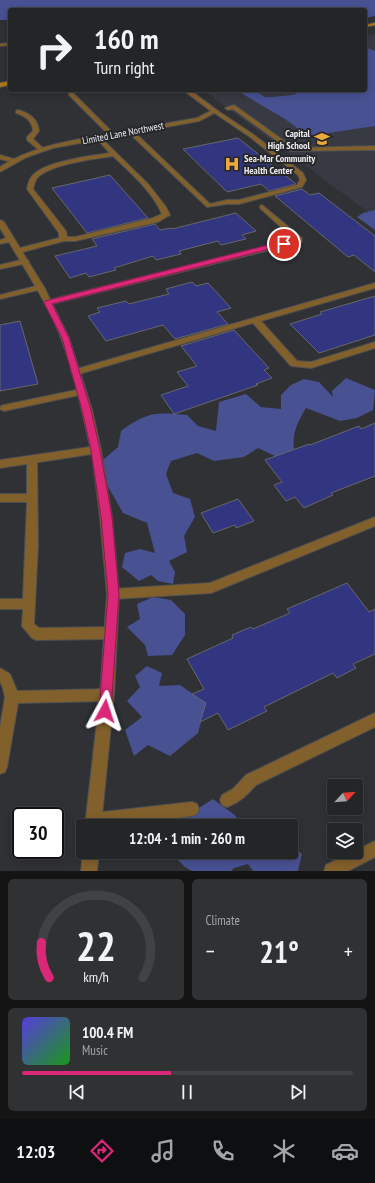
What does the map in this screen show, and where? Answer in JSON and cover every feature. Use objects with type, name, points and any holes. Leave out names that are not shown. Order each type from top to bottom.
[{"type":"street","points":[[130,132],[209,206],[227,202],[239,202],[300,186],[304,180],[300,174],[252,136],[189,92]]},
{"type":"street","points":[[71,94],[112,135]]},
{"type":"street","points":[[228,108],[234,107],[293,150],[375,148]]},
{"type":"street","name":"Limited Lane Northwest","points":[[0,170],[12,160],[42,150],[98,137],[199,119],[214,111]]},
{"type":"street","points":[[18,112],[29,117],[35,123],[36,131],[30,137],[30,140],[42,150]]},
{"type":"street","points":[[0,267],[63,238],[76,239],[155,220],[166,215],[164,207],[98,137]]},
{"type":"street","points":[[63,238],[63,233],[30,189],[31,183],[36,175],[58,166],[114,154]]},
{"type":"street","points":[[0,157],[12,160]]},
{"type":"street","points":[[48,303],[299,240],[262,207]]},
{"type":"street","points":[[2,227],[22,256],[40,287],[66,338],[96,450],[106,517],[113,594],[106,695],[94,819]]},
{"type":"street","points":[[0,242],[11,239]]},
{"type":"street","points":[[76,372],[375,285]]},
{"type":"street","points":[[0,297],[40,287]]},
{"type":"street","points":[[255,320],[294,364],[311,365],[375,345]]},
{"type":"street","points":[[4,408],[81,392]]},
{"type":"street","points":[[0,464],[96,450]]},
{"type":"street","points":[[32,460],[32,545],[28,626],[36,634],[110,633]]},
{"type":"street","points":[[0,498],[32,498]]},
{"type":"street","points":[[113,594],[211,588],[375,522]]},
{"type":"street","points":[[0,604],[29,604]]},
{"type":"street","points":[[0,674],[6,677],[12,697],[0,767]]},
{"type":"street","points":[[12,697],[106,695]]},
{"type":"street","points":[[227,800],[238,794],[251,780],[375,720]]},
{"type":"street","points":[[122,819],[192,809]]},
{"type":"street","points":[[332,871],[375,849]]},
{"type":"street","points":[[89,871],[90,859]]},
{"type":"shaded area","points":[[0,0],[375,0],[375,16],[367,18],[367,8],[8,8],[8,20],[0,20]]},
{"type":"shaded area","name":"Capital High School","points":[[375,34],[375,217],[206,92],[367,92],[367,36]]},
{"type":"shaded area","points":[[367,48],[375,51],[375,126],[308,136],[285,119],[239,92],[256,92],[265,97],[292,95],[302,92],[367,92]]},
{"type":"shaded area","points":[[375,210],[375,230],[357,217],[363,213]]},
{"type":"shaded area","points":[[346,378],[375,390],[373,410],[357,418],[340,421],[306,408],[296,427],[294,449],[277,457],[258,448],[244,457],[214,461],[197,453],[171,461],[166,474],[173,493],[190,499],[195,517],[184,536],[187,552],[169,561],[175,572],[173,584],[158,581],[151,575],[139,581],[122,567],[125,553],[140,549],[155,553],[147,523],[123,513],[106,483],[103,460],[118,447],[121,431],[145,417],[167,414],[187,415],[198,426],[216,431],[219,402],[246,394],[261,407],[281,409],[281,395],[291,385],[304,379],[319,382],[333,397],[332,391]]},
{"type":"shaded area","points":[[153,597],[171,600],[185,614],[185,635],[172,655],[148,656],[145,645],[127,627],[140,619],[137,604]]},
{"type":"shaded area","points":[[147,666],[162,673],[159,686],[180,685],[206,703],[198,733],[170,756],[148,745],[134,756],[125,730],[142,717],[127,701],[140,687],[135,676]]},
{"type":"shaded area","points":[[213,799],[236,816],[237,819],[182,819]]},
{"type":"shaded area","points":[[298,851],[302,854],[298,871],[253,871],[248,864],[234,868],[231,871],[192,871],[185,867],[177,859],[298,859]]},
{"type":"building","points":[[238,138],[296,184],[269,191],[261,184],[227,192],[183,149]]},
{"type":"building","points":[[110,175],[148,218],[87,233],[52,188]]},
{"type":"building","points":[[302,189],[310,195],[319,193],[375,236],[375,272],[354,255],[348,257],[275,196]]},
{"type":"building","points":[[236,213],[256,231],[242,235],[246,239],[221,245],[218,241],[179,251],[181,254],[156,260],[153,256],[114,268],[116,270],[89,277],[86,273],[70,278],[55,256],[97,246],[92,239],[155,224],[160,230],[172,229]]},
{"type":"building","points":[[192,282],[196,286],[208,283],[231,308],[217,312],[228,324],[175,339],[163,325],[106,341],[88,316],[100,312],[97,308],[126,301],[129,304],[169,294],[166,289]]},
{"type":"building","points":[[375,296],[375,335],[319,353],[290,324],[322,314],[320,312]]},
{"type":"building","points":[[20,321],[38,384],[0,391],[0,325]]},
{"type":"building","points":[[234,330],[269,368],[264,370],[272,378],[256,384],[258,385],[174,414],[161,395],[188,386],[177,372],[197,366],[181,346]]},
{"type":"building","points":[[375,423],[375,476],[331,493],[333,495],[304,508],[295,497],[286,501],[274,485],[282,482],[265,460],[309,444],[310,445],[359,426],[361,429]]},
{"type":"building","points":[[238,499],[254,521],[236,528],[235,525],[213,533],[201,513]]},
{"type":"building","points":[[347,583],[369,612],[375,609],[375,654],[353,664],[356,668],[337,678],[333,673],[264,707],[267,711],[228,730],[218,713],[200,722],[206,703],[192,694],[204,689],[187,659],[233,638],[232,635],[251,627],[253,629],[290,613],[287,609]]},
{"type":"place","name":"Capital High School","points":[[322,139]]},
{"type":"place","name":"Sea-Mar Community Health Center","points":[[232,164]]},
{"type":"route","points":[[105,711],[113,594],[106,517],[96,450],[87,410],[66,338],[48,303],[284,244]]}]
